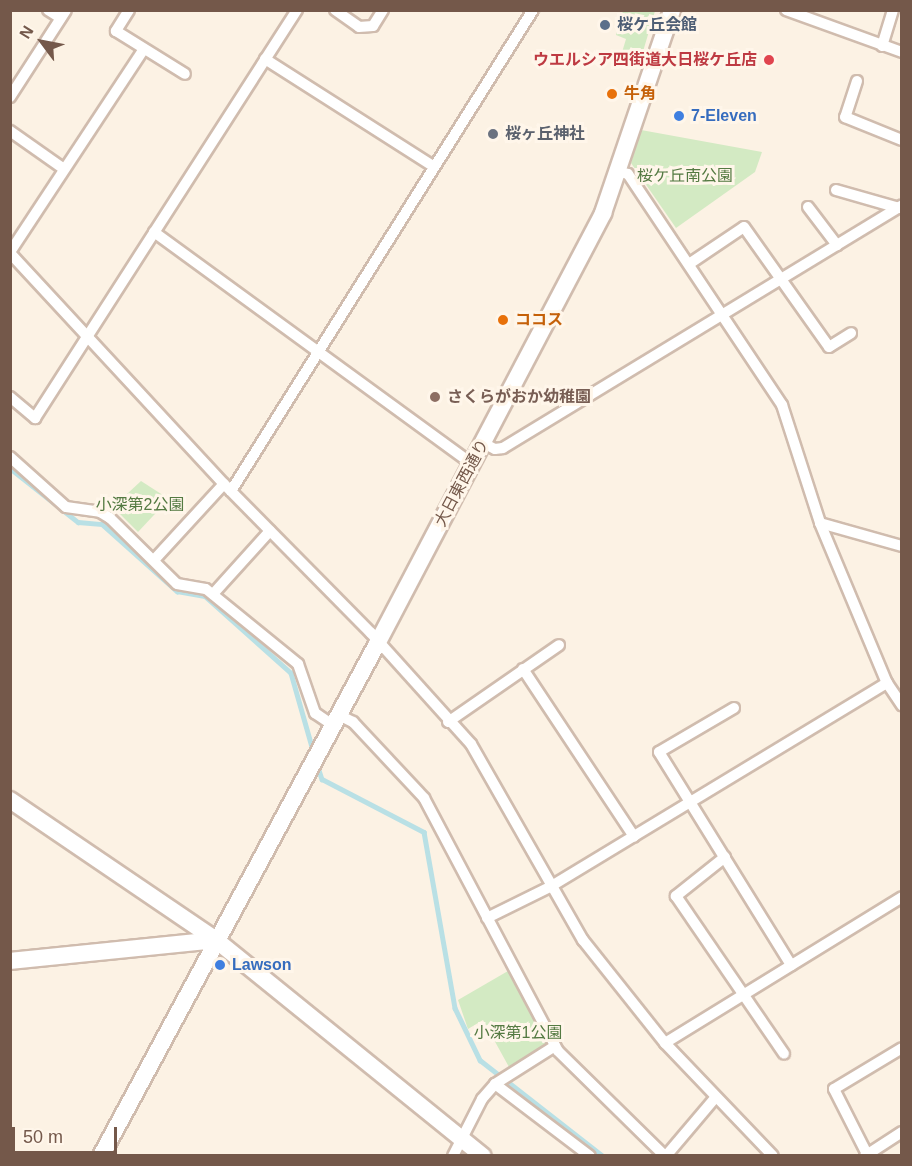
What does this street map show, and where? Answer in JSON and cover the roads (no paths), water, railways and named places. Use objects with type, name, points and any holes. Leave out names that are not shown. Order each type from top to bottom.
[{"type":"street","points":[[12,93],[64,14],[48,10]]},
{"type":"street","points":[[129,10],[116,32],[185,74]]},
{"type":"street","points":[[10,397],[34,418],[297,10]]},
{"type":"street","points":[[335,10],[359,27],[373,26],[383,10]]},
{"type":"street","points":[[154,560],[228,487],[318,353],[433,166],[533,10]]},
{"type":"street","name":"大日東西通り","points":[[101,1155],[377,644],[603,213],[620,172],[672,10]]},
{"type":"street","points":[[786,10],[902,52]]},
{"type":"street","points":[[882,46],[893,10]]},
{"type":"street","points":[[144,49],[10,253],[228,487],[371,633],[377,644],[471,744],[550,887],[583,940],[664,1043],[715,1098],[773,1155]]},
{"type":"street","points":[[266,59],[433,166]]},
{"type":"street","points":[[857,81],[845,117],[902,140]]},
{"type":"street","points":[[10,131],[64,170]]},
{"type":"street","points":[[620,172],[628,174],[782,405],[820,523],[887,683],[902,705]]},
{"type":"street","points":[[836,190],[900,206]]},
{"type":"street","points":[[483,443],[495,449],[503,447],[900,206]]},
{"type":"street","points":[[808,207],[837,245]]},
{"type":"street","points":[[689,264],[744,227],[829,347],[851,333]]},
{"type":"street","points":[[154,232],[472,464]]},
{"type":"street","points":[[10,457],[56,500],[74,510],[100,512],[154,560],[177,584],[206,589],[298,664],[315,713],[336,720],[353,722],[424,798],[555,1046],[666,1155],[715,1098]]},
{"type":"street","points":[[820,523],[902,546]]},
{"type":"street","points":[[213,594],[270,531]]},
{"type":"street","points":[[448,722],[559,645]]},
{"type":"street","points":[[523,669],[634,837]]},
{"type":"street","points":[[487,918],[550,887],[887,683]]},
{"type":"street","points":[[734,708],[659,753],[792,965]]},
{"type":"street","points":[[10,800],[216,940],[483,1155]]},
{"type":"street","points":[[724,857],[676,896],[784,1054]]},
{"type":"street","points":[[664,1043],[902,897]]},
{"type":"street","points":[[10,961],[216,940]]},
{"type":"street","points":[[453,1155],[495,1084],[555,1046]]},
{"type":"street","points":[[901,1050],[834,1089],[866,1155],[902,1132]]},
{"type":"street","points":[[495,1084],[590,1155]]},
{"type":"waterway","points":[[10,468],[78,522],[102,524],[177,591],[205,596],[291,673],[313,750]]},
{"type":"waterway","points":[[317,764],[322,779],[424,832],[455,1008],[480,1060],[603,1156]]},
{"type":"place","name":"桜ケ丘会館","points":[[605,25]]},
{"type":"place","name":"ウエルシア四街道大日桜ケ丘店","points":[[769,60]]},
{"type":"place","name":"牛角","points":[[612,94]]},
{"type":"place","name":"7-Eleven","points":[[679,116]]},
{"type":"place","name":"桜ヶ丘神社","points":[[493,134]]},
{"type":"place","name":"ココス","points":[[503,320]]},
{"type":"place","name":"さくらがおか幼稚園","points":[[435,397]]},
{"type":"place","name":"Lawson","points":[[220,965]]},
{"type":"park label","name":"桜ケ丘南公園","points":[[685,176]]},
{"type":"park label","name":"小深第2公園","points":[[140,505]]},
{"type":"park label","name":"小深第1公園","points":[[518,1033]]}]
